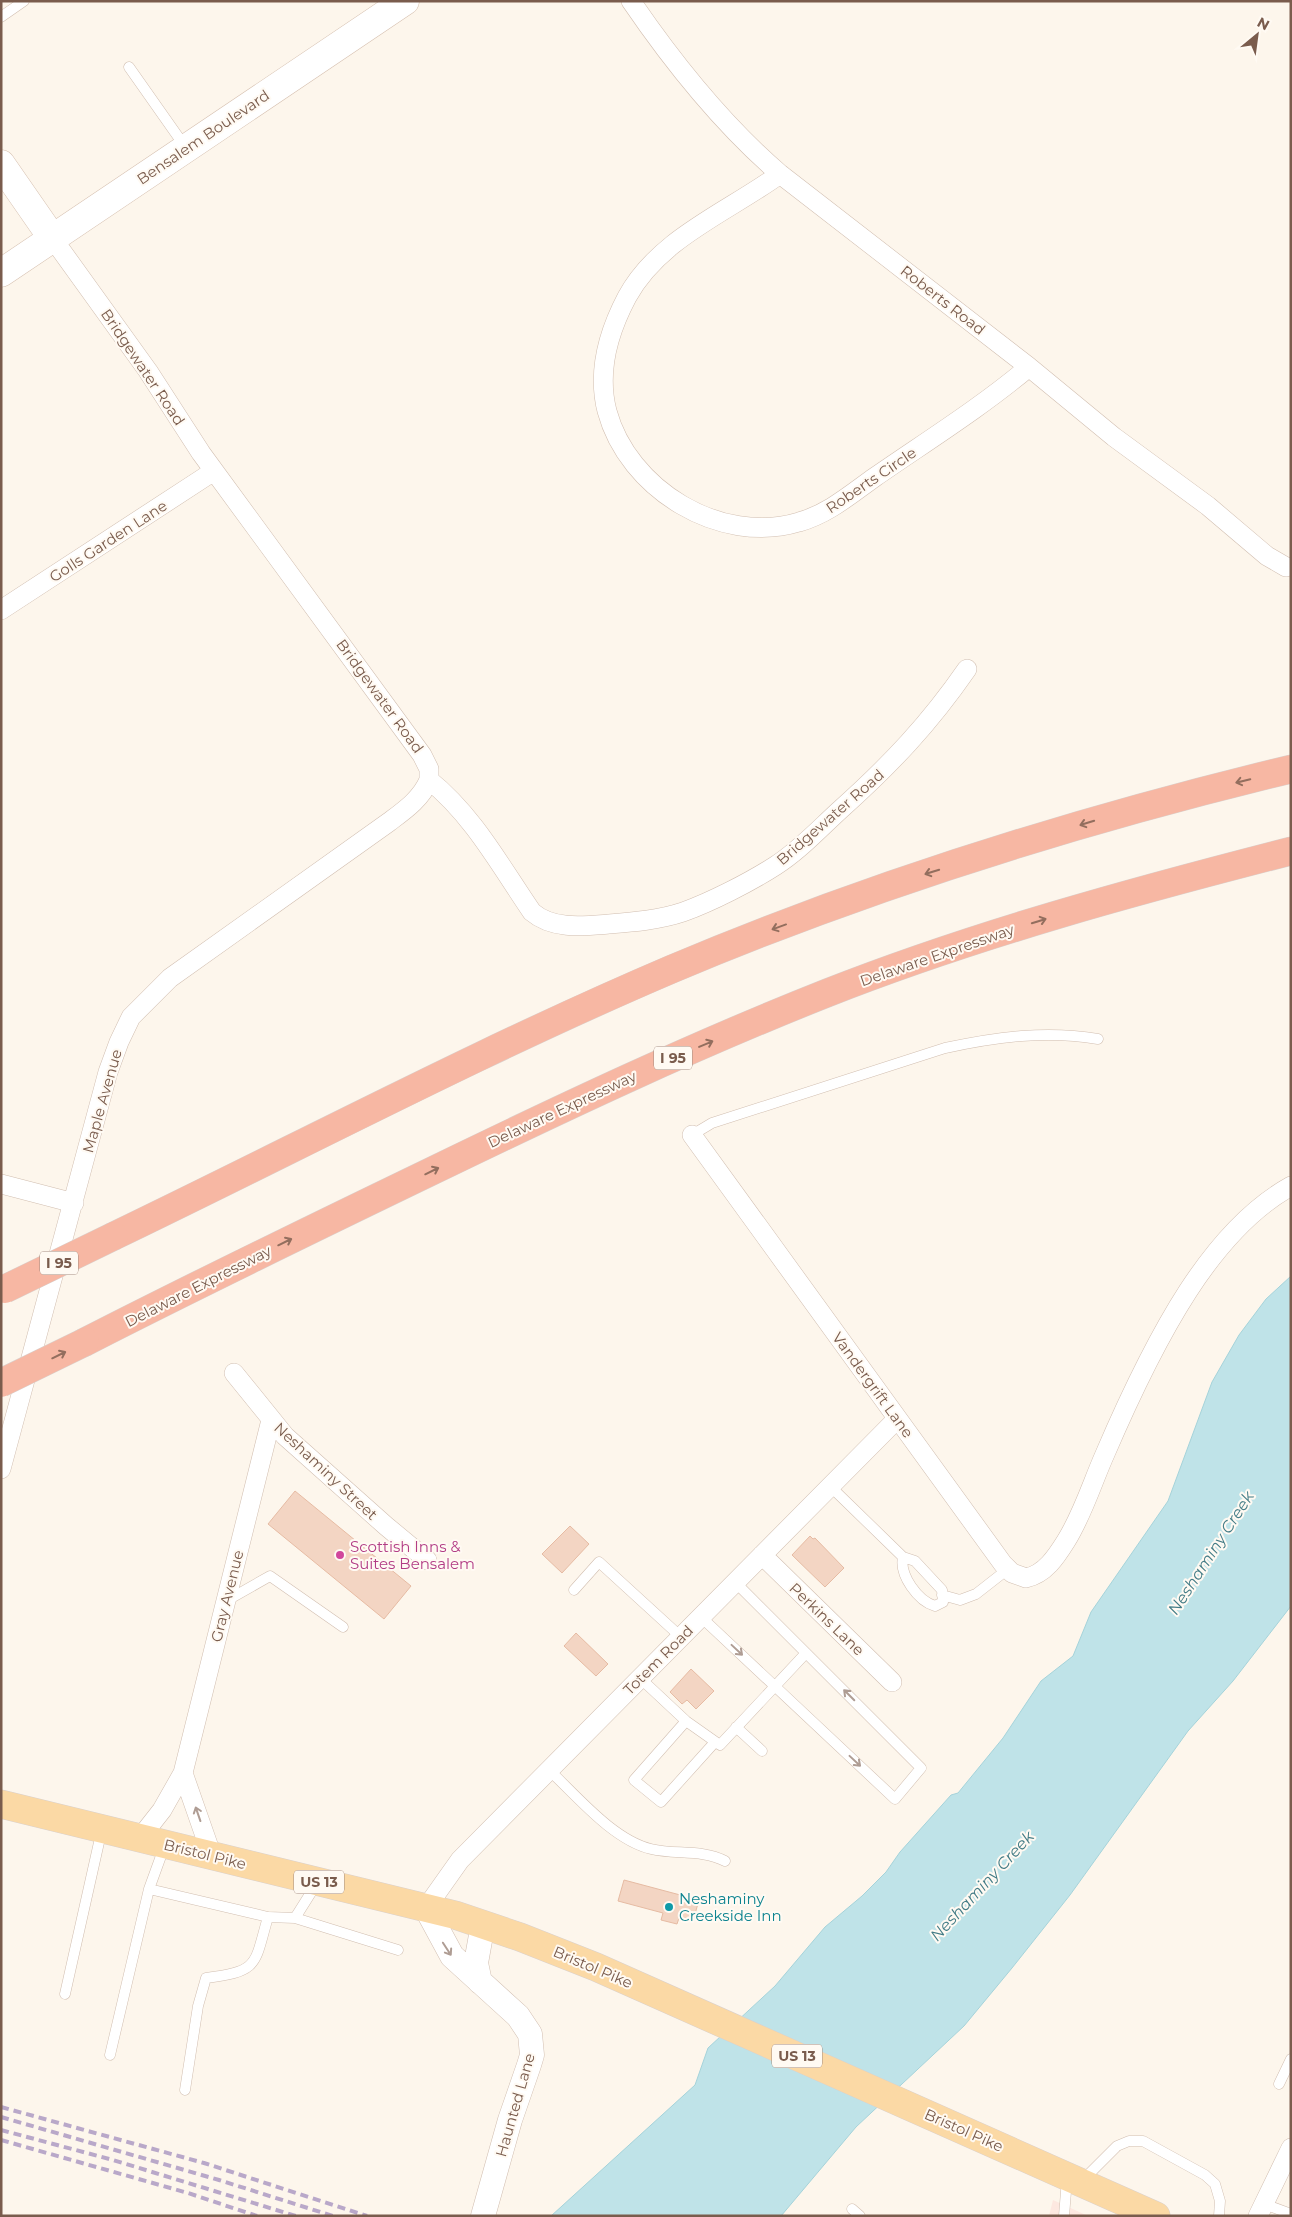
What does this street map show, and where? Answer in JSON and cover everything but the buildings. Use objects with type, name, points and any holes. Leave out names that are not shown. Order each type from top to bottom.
[{"type":"highway","name":"I 95","points":[[3,1290],[580,1010],[710,954],[916,877],[1091,822],[1291,769]]},
{"type":"highway","name":"Delaware Expressway","points":[[1,1383],[214,1276],[545,1116],[783,1011],[830,992],[995,935],[1108,900],[1291,851]]},
{"type":"main road","name":"Bensalem Boulevard","points":[[1,273],[405,1]]},
{"type":"main road","name":"Bridgewater Road","points":[[1,164],[53,239]]},
{"type":"main road","name":"Bristol Pike","points":[[1,1804],[426,1908],[483,1924],[556,1950],[1156,2216]]},
{"type":"street","name":"Roberts Road","points":[[631,1],[687,78],[759,156],[1029,367],[1114,436],[1208,506],[1268,556],[1286,567]]},
{"type":"street","name":"Roberts Circle","points":[[780,174],[697,227],[652,263],[628,296],[614,324],[605,364],[607,410],[614,430],[625,451],[659,489],[684,507],[725,522],[754,527],[798,523],[844,500],[970,414],[1029,367]]},
{"type":"street","name":"Bridgewater Road","points":[[53,239],[148,371],[214,471],[422,754],[429,770],[429,780],[447,795],[468,819],[532,912],[539,918],[558,924],[581,926],[647,921],[683,912],[775,866],[795,851],[889,766],[922,729],[967,668]]},
{"type":"street","name":"Golls Garden Lane","points":[[1,610],[214,471]]},
{"type":"street","name":"Maple Avenue","points":[[1,1469],[108,1072],[118,1042],[131,1017],[170,978],[415,802],[426,789],[429,780]]},
{"type":"street","name":"Vandergrift Lane","points":[[692,1135],[1008,1569]]},
{"type":"street","points":[[1,1184],[74,1203]]},
{"type":"street","points":[[1008,1569],[1020,1577],[1035,1576],[1043,1571],[1055,1557],[1079,1516],[1113,1434],[1157,1343],[1187,1292],[1228,1238],[1269,1200],[1291,1186]]},
{"type":"street","name":"Neshaminy Street","points":[[234,1374],[285,1436],[427,1560]]},
{"type":"street","name":"Totem Road","points":[[426,1908],[452,1868],[897,1419]]},
{"type":"street","name":"Gray Avenue","points":[[153,1841],[162,1810],[183,1773],[271,1420]]},
{"type":"street","name":"Perkins Lane","points":[[762,1555],[892,1682]]},
{"type":"street","points":[[183,1773],[212,1856]]},
{"type":"street","name":"Haunted Lane","points":[[426,1908],[452,1956],[518,2016],[530,2034],[532,2045],[529,2065],[510,2120],[483,2216]]},
{"type":"street","points":[[480,1982],[476,1963],[483,1924]]},
{"type":"street","points":[[1261,2210],[1289,2157]]},
{"type":"lane","points":[[1,17],[24,1]]},
{"type":"lane","points":[[129,67],[187,148]]},
{"type":"lane","name":"Vandergrift Lane","points":[[692,1135],[712,1123],[945,1048],[984,1040],[1046,1034],[1098,1039]]},
{"type":"lane","points":[[830,1486],[903,1557],[915,1561],[942,1590],[943,1602],[935,1606],[926,1603],[903,1573],[903,1557]]},
{"type":"lane","points":[[574,1590],[599,1562],[681,1637]]},
{"type":"lane","points":[[942,1594],[960,1600],[976,1594],[1008,1569]]},
{"type":"lane","points":[[225,1602],[270,1576],[342,1627]]},
{"type":"lane","points":[[701,1617],[895,1798],[921,1768],[735,1582]]},
{"type":"lane","points":[[640,1678],[686,1721],[720,1745],[774,1685],[806,1653]]},
{"type":"lane","points":[[686,1721],[634,1780],[661,1802],[715,1742]]},
{"type":"lane","points":[[736,1727],[762,1751]]},
{"type":"lane","points":[[549,1770],[621,1836],[652,1849],[699,1852],[726,1861]]},
{"type":"lane","points":[[65,1994],[102,1828]]},
{"type":"lane","points":[[110,2055],[149,1889],[153,1841]]},
{"type":"lane","points":[[295,1918],[318,1882]]},
{"type":"lane","points":[[149,1889],[268,1917],[295,1918],[398,1950]]},
{"type":"lane","points":[[185,2090],[198,2006],[206,1978],[237,1974],[255,1962],[268,1917]]},
{"type":"lane","points":[[1279,2084],[1291,2059]]},
{"type":"lane","points":[[1064,2216],[1074,2179],[1117,2146],[1129,2141],[1143,2141],[1206,2175],[1215,2184],[1220,2201],[1219,2216]]},
{"type":"lane","points":[[852,2208],[860,2216]]},
{"type":"lane","points":[[1261,2210],[1291,2214]]},
{"type":"shaded area","points":[[1053,2200],[1088,2216],[1049,2216]]},
{"type":"water","name":"Neshaminy Creek","points":[[1291,1276],[1291,1606],[1233,1681],[1188,1731],[1070,1895],[964,2026],[856,2127],[781,2216],[551,2216],[695,2085],[708,2048],[775,1986],[825,1927],[862,1896],[886,1872],[900,1852],[951,1795],[958,1793],[1003,1738],[1041,1681],[1073,1656],[1091,1612],[1168,1501],[1212,1382],[1239,1335],[1266,1299]]},
{"type":"railway","points":[[1,2107],[204,2163],[367,2216]]},
{"type":"railway","points":[[1,2117],[219,2180],[333,2216]]},
{"type":"railway","points":[[1,2130],[113,2160],[296,2216]]},
{"type":"railway","points":[[1,2140],[188,2193],[257,2216]]},
{"type":"place","name":"Scottish Inns & Suites Bensalem","points":[[340,1555]]},
{"type":"place","name":"Neshaminy Creekside Inn","points":[[669,1907]]}]
